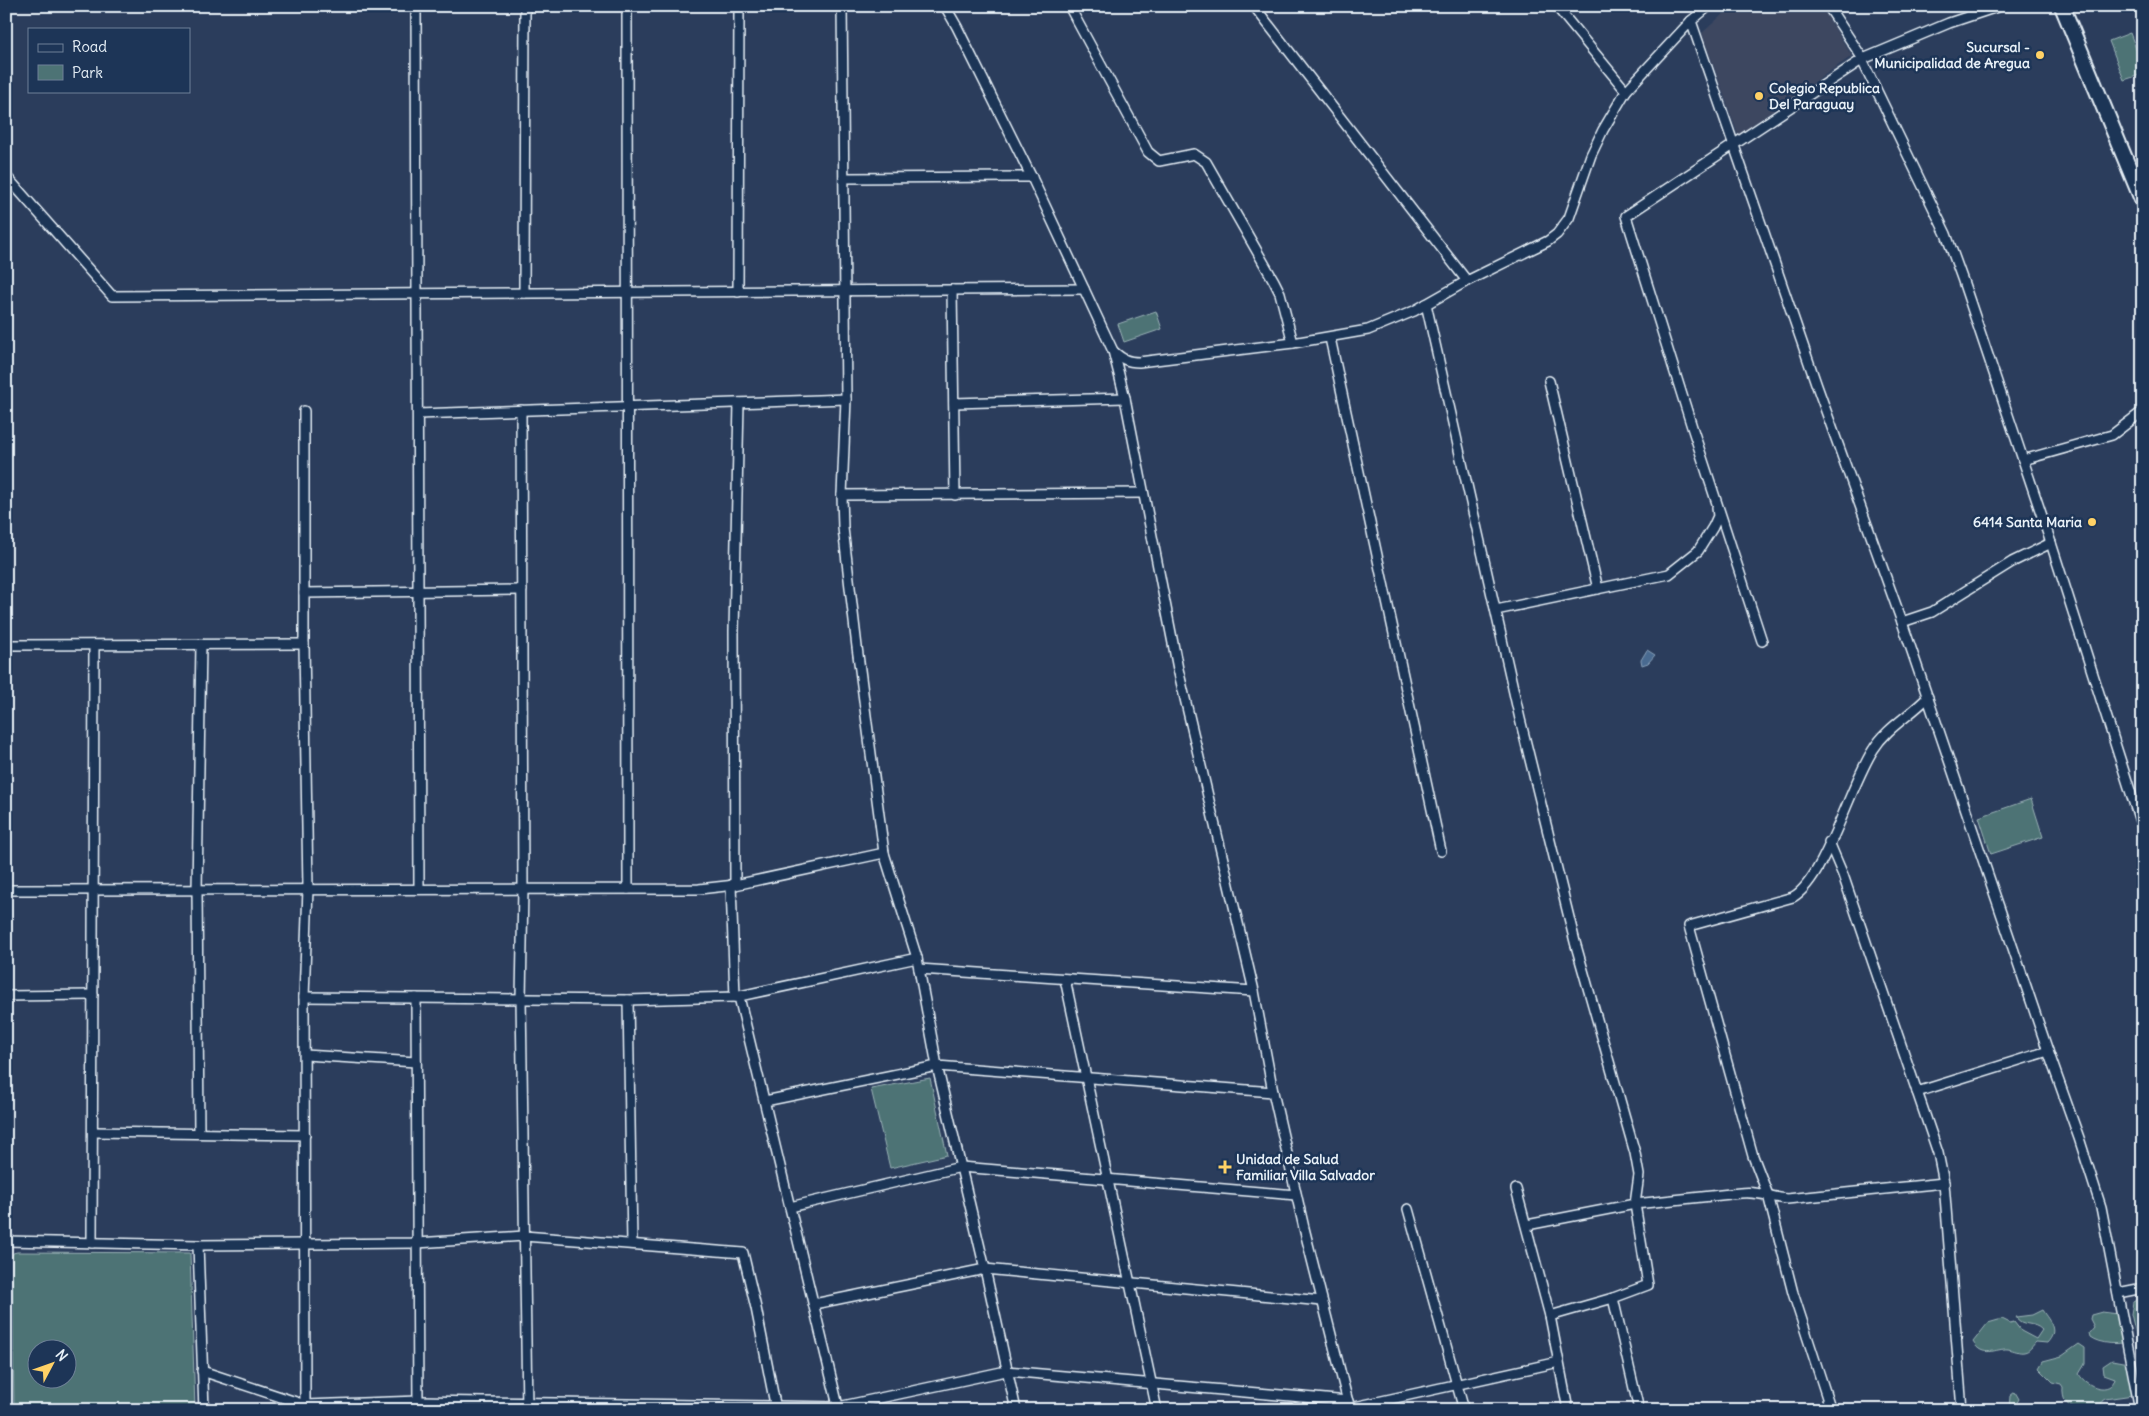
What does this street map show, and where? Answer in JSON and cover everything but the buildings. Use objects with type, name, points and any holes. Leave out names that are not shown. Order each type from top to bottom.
[{"type":"main road","points":[[2062,6],[2143,202]]},
{"type":"street","points":[[416,6],[419,889]]},
{"type":"street","points":[[524,293],[525,6]]},
{"type":"street","points":[[627,6],[628,889]]},
{"type":"street","points":[[738,292],[739,6]]},
{"type":"street","points":[[842,6],[846,399],[842,495],[843,528],[856,638],[884,852],[917,958],[937,1066],[1016,1410]]},
{"type":"street","points":[[945,6],[1032,177],[1113,351],[1125,398],[1178,669],[1254,992],[1273,1092],[1296,1195],[1349,1406]]},
{"type":"street","points":[[1069,6],[1148,152],[1159,161],[1194,154],[1206,162],[1274,280],[1280,293],[1293,343]]},
{"type":"street","points":[[1254,6],[1467,281]]},
{"type":"street","points":[[1556,6],[1626,91]]},
{"type":"street","points":[[1113,351],[1121,359],[1128,362],[1139,362],[1330,338],[1368,330],[1426,304],[1548,240],[1564,226],[1569,218],[1591,155],[1602,130],[1626,91],[1691,21],[1709,6]]},
{"type":"street","points":[[1828,6],[1862,59],[1946,234],[1996,375],[2143,831]]},
{"type":"street","points":[[1762,641],[1626,216],[1862,59],[1949,23],[2000,6]]},
{"type":"street","points":[[1691,21],[1902,622],[2079,1138],[2101,1207],[2140,1410]]},
{"type":"street","points":[[6,176],[112,296],[1084,290]]},
{"type":"street","points":[[844,178],[1032,177]]},
{"type":"street","points":[[952,290],[956,495]]},
{"type":"street","points":[[1426,304],[1575,942],[1635,1152],[1639,1175],[1635,1204],[1648,1285],[1613,1298],[1550,1316]]},
{"type":"street","points":[[1330,338],[1441,852]]},
{"type":"street","points":[[1549,381],[1598,589]]},
{"type":"street","points":[[954,403],[1125,398]]},
{"type":"street","points":[[418,414],[846,399]]},
{"type":"street","points":[[740,403],[734,631],[733,885],[737,997],[765,1101],[838,1408]]},
{"type":"street","points":[[521,410],[523,889],[521,998],[527,1406]]},
{"type":"street","points":[[304,411],[304,644],[308,890],[304,997],[305,1407]]},
{"type":"street","points":[[2023,460],[2112,435],[2143,411]]},
{"type":"street","points":[[842,495],[1143,493]]},
{"type":"street","points":[[1496,610],[1669,574],[1698,551],[1718,516],[1717,504]]},
{"type":"street","points":[[1902,622],[1932,612],[2012,562],[2051,543]]},
{"type":"street","points":[[304,594],[522,590]]},
{"type":"street","points":[[199,1133],[197,890],[201,644]]},
{"type":"street","points":[[6,645],[304,644]]},
{"type":"street","points":[[92,1243],[94,645]]},
{"type":"street","points":[[1831,1410],[1794,1293],[1768,1194],[1753,1156],[1689,926],[1799,894],[1819,867],[1865,764],[1878,742],[1888,730],[1914,712],[1928,697]]},
{"type":"street","points":[[1830,842],[1938,1153],[1944,1183],[1962,1410]]},
{"type":"street","points":[[6,890],[699,889],[733,885],[884,852]]},
{"type":"street","points":[[304,997],[628,1000],[737,997],[917,958]]},
{"type":"street","points":[[919,969],[1254,992]]},
{"type":"street","points":[[1065,979],[1157,1410]]},
{"type":"street","points":[[6,996],[93,995]]},
{"type":"street","points":[[416,998],[418,1405]]},
{"type":"street","points":[[628,1000],[632,1244]]},
{"type":"street","points":[[1917,1092],[2048,1051]]},
{"type":"street","points":[[304,1055],[416,1062]]},
{"type":"street","points":[[765,1101],[937,1066],[1273,1092]]},
{"type":"street","points":[[93,1132],[304,1135]]},
{"type":"street","points":[[790,1206],[960,1167],[1296,1195]]},
{"type":"street","points":[[1527,1225],[1635,1204],[1748,1192],[1768,1194],[1776,1198],[1787,1199],[1944,1183]]},
{"type":"street","points":[[1516,1189],[1550,1316],[1568,1410]]},
{"type":"street","points":[[1408,1209],[1464,1410]]},
{"type":"street","points":[[6,1241],[198,1245],[418,1243],[524,1236],[743,1253],[776,1407]]},
{"type":"street","points":[[198,1245],[204,1410]]},
{"type":"street","points":[[814,1304],[985,1269],[1322,1301]]},
{"type":"street","points":[[2118,1293],[2143,1288]]},
{"type":"street","points":[[1613,1298],[1639,1410]]},
{"type":"street","points":[[202,1371],[305,1407],[418,1405],[838,1408],[1006,1371],[1152,1384],[1349,1406],[1559,1362]]},
{"type":"shaded area","name":"Colegio Republica Del Paraguay","points":[[1732,6],[1821,6],[1852,56],[1738,135],[1702,33]]},
{"type":"shaded area","points":[[1647,650],[1655,655],[1648,663],[1642,665],[1641,660]]},
{"type":"green space","points":[[2130,33],[2143,67],[2143,74],[2124,80],[2109,41]]},
{"type":"green space","points":[[1156,311],[1162,329],[1124,342],[1118,324]]},
{"type":"green space","points":[[2031,799],[2043,837],[1991,854],[1979,817]]},
{"type":"green space","points":[[930,1078],[947,1155],[890,1168],[871,1089]]},
{"type":"green space","points":[[17,1252],[190,1253],[195,1410],[14,1410],[13,1253]]},
{"type":"green space","points":[[2143,1296],[2143,1363],[2131,1314],[2133,1302]]},
{"type":"green space","points":[[2042,1310],[2053,1330],[2051,1338],[2047,1343],[2036,1342],[2029,1349],[2022,1352],[2003,1349],[1990,1352],[1981,1350],[1973,1342],[1988,1323],[2002,1319],[2010,1323],[2014,1322],[2021,1331],[2036,1339],[2042,1330],[2039,1327],[2021,1322],[2016,1317],[2032,1315]]},
{"type":"green space","points":[[2102,1312],[2118,1314],[2131,1336],[2131,1340],[2122,1343],[2110,1343],[2090,1337],[2089,1333],[2094,1327],[2090,1319],[2091,1315]]},
{"type":"green space","points":[[2079,1344],[2085,1348],[2085,1364],[2079,1374],[2082,1379],[2098,1388],[2109,1387],[2113,1384],[2115,1378],[2104,1374],[2103,1366],[2112,1360],[2128,1363],[2133,1395],[2105,1399],[2102,1401],[2101,1410],[2086,1410],[2069,1405],[2065,1401],[2061,1384],[2053,1382],[2039,1368],[2043,1361],[2062,1356]]},
{"type":"green space","points":[[2015,1392],[2019,1399],[2015,1406],[2020,1410],[2009,1410],[2010,1396]]},
{"type":"place","name":"Sucursal - Municipalidad de Aregua","points":[[2040,55]]},
{"type":"place","name":"Colegio Republica Del Paraguay","points":[[1759,96]]},
{"type":"place","name":"6414 Santa Maria","points":[[2092,522]]},
{"type":"place","name":"Unidad de Salud Familiar Villa Salvador","points":[[1225,1167]]}]
